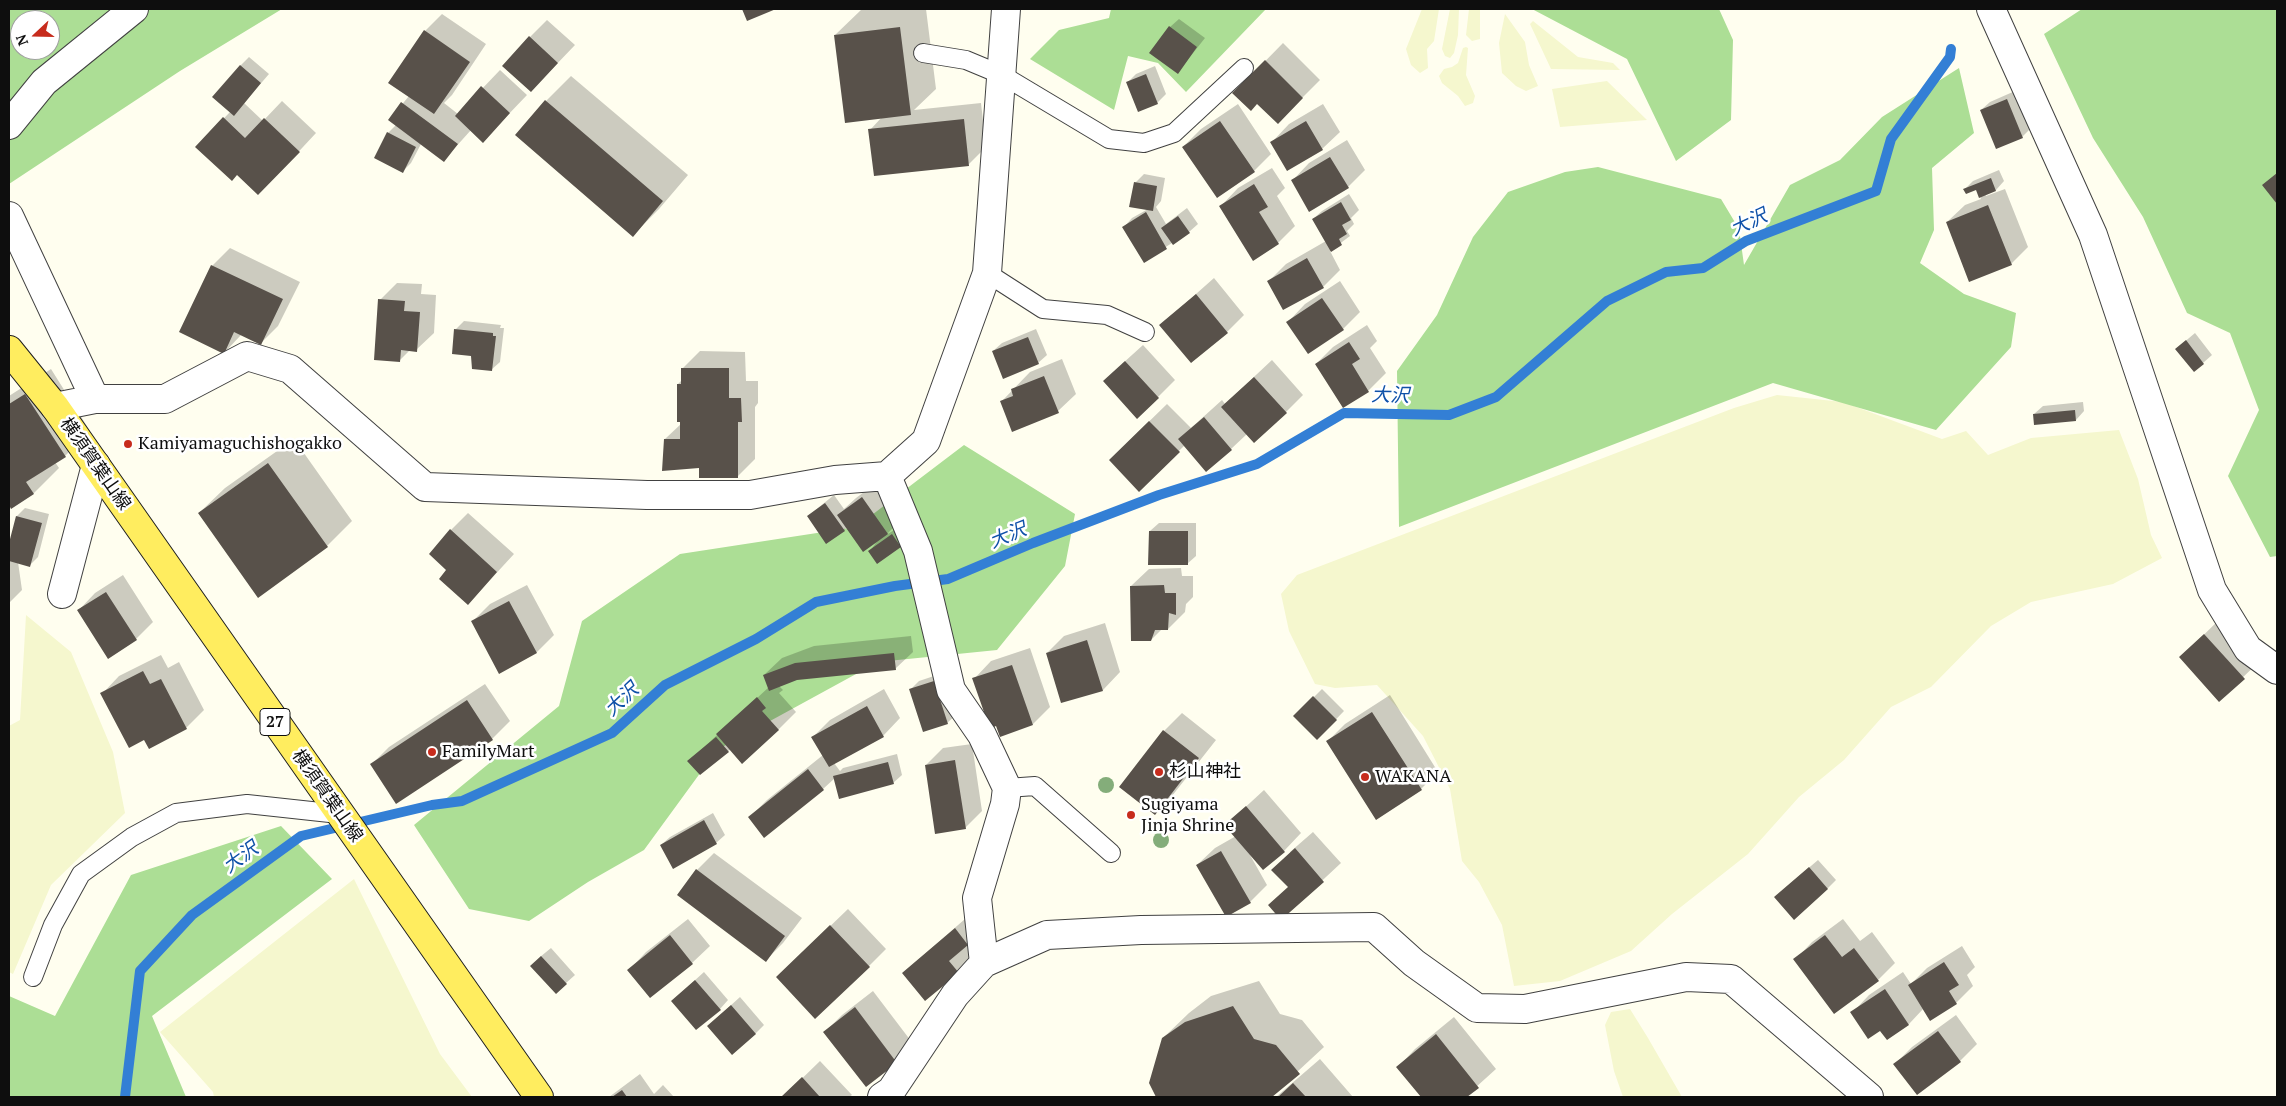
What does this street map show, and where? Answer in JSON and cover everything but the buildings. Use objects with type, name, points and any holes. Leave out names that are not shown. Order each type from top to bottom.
[{"type":"main road","name":"横須賀葉山線","points":[[12,360],[55,407],[96,464],[339,814],[539,1097]]},
{"type":"street","points":[[9,125],[44,82],[134,9]]},
{"type":"street","points":[[55,407],[95,399],[166,399],[247,356],[290,369],[425,487],[647,495],[750,495],[835,480],[888,476],[926,441],[987,273],[1006,9]]},
{"type":"street","points":[[1991,9],[2092,234],[2212,590],[2248,649],[2277,670]]},
{"type":"street","points":[[9,216],[95,399]]},
{"type":"street","points":[[62,594],[96,464]]},
{"type":"street","points":[[888,476],[918,552],[951,690],[982,735],[1007,788],[1005,804],[977,898],[984,963]]},
{"type":"street","points":[[889,1095],[955,995],[984,963],[1047,935],[1140,930],[1374,927],[1414,963],[1477,1008],[1525,1009],[1686,977],[1730,979],[1869,1097]]},
{"type":"lane","points":[[923,54],[966,60],[1002,75],[1109,139],[1144,143],[1174,133],[1244,68]]},
{"type":"lane","points":[[987,273],[1043,310],[1107,315],[1145,332]]},
{"type":"lane","points":[[1007,788],[1035,786],[1111,853]]},
{"type":"lane","points":[[33,977],[52,925],[81,874],[132,837],[169,817],[176,814],[247,804],[339,814]]},
{"type":"green space","points":[[9,9],[282,9],[180,71],[9,184]]},
{"type":"green space","points":[[1111,9],[1266,9],[1186,92],[1158,63],[1128,56],[1114,110],[1030,59],[1059,30],[1109,18]]},
{"type":"green space","points":[[1422,9],[1439,9],[1434,41],[1427,49],[1428,68],[1420,73],[1411,65],[1406,49]]},
{"type":"green space","points":[[1450,9],[1459,9],[1458,35],[1454,53],[1450,58],[1445,56],[1442,49]]},
{"type":"green space","points":[[1469,9],[1480,9],[1480,39],[1472,41],[1466,35]]},
{"type":"green space","points":[[1532,9],[1719,9],[1733,40],[1731,120],[1676,161],[1627,59]]},
{"type":"green space","points":[[2082,9],[2277,9],[2277,556],[2270,557],[2228,476],[2259,410],[2230,333],[2187,313],[2143,217],[2093,138],[2044,34]]},
{"type":"green space","points":[[1505,14],[1525,42],[1529,65],[1538,86],[1526,91],[1516,86],[1502,73],[1499,43]]},
{"type":"green space","points":[[1533,21],[1578,57],[1613,63],[1620,70],[1551,69],[1530,24]]},
{"type":"green space","points":[[1463,48],[1468,48],[1466,75],[1475,96],[1473,103],[1465,106],[1458,96],[1442,83],[1439,76],[1444,69],[1458,63]]},
{"type":"green space","points":[[1959,68],[1974,133],[1932,168],[1934,230],[1920,263],[1964,294],[2016,313],[2011,347],[1936,430],[1773,383],[1399,527],[1397,371],[1437,315],[1473,237],[1508,192],[1565,172],[1598,167],[1721,199],[1739,229],[1744,265],[1790,185],[1840,160],[1882,117]]},
{"type":"green space","points":[[1607,81],[1647,120],[1560,127],[1552,89]]},
{"type":"green space","points":[[1777,395],[1843,402],[1942,439],[1966,431],[1988,455],[2031,438],[2119,430],[2138,479],[2151,535],[2162,558],[2113,584],[2031,602],[1991,626],[1931,687],[1891,707],[1844,760],[1799,797],[1748,854],[1672,914],[1631,951],[1560,981],[1514,986],[1502,925],[1479,882],[1462,861],[1450,789],[1423,736],[1377,685],[1335,688],[1315,684],[1289,631],[1281,594],[1297,575],[1734,408]]},
{"type":"green space","points":[[964,445],[1075,514],[1065,566],[997,650],[878,662],[717,750],[644,850],[588,882],[529,921],[469,909],[414,825],[559,706],[582,621],[680,554],[856,527]]},
{"type":"green space","points":[[26,615],[71,652],[113,752],[125,813],[51,885],[13,974],[9,972],[9,726],[20,720]]},
{"type":"green space","points":[[281,826],[332,879],[152,1016],[186,1097],[9,1097],[9,996],[55,1016],[131,875]]},
{"type":"green space","points":[[354,879],[440,1054],[472,1097],[214,1097],[213,1092],[160,1032]]},
{"type":"green space","points":[[1630,1009],[1682,1097],[1623,1097],[1614,1071],[1605,1025],[1611,1012]]},
{"type":"waterway","name":"大沢","points":[[125,1097],[140,971],[192,915],[301,836],[432,805],[462,801],[612,733],[665,685],[756,639],[816,602],[895,586],[948,579],[1033,543],[1159,495],[1257,464],[1344,413],[1449,415],[1496,397],[1607,301],[1666,272],[1703,268],[1746,241],[1876,191],[1891,139],[1950,57],[1951,49]]},
{"type":"place","name":"Kamiyamaguchishogakko","points":[[128,444]]},
{"type":"place","name":"FamilyMart","points":[[432,752]]},
{"type":"place","name":"杉山神社","points":[[1159,772]]},
{"type":"place","name":"WAKANA","points":[[1365,777]]},
{"type":"place","name":"Sugiyama Jinja Shrine","points":[[1131,815]]}]
